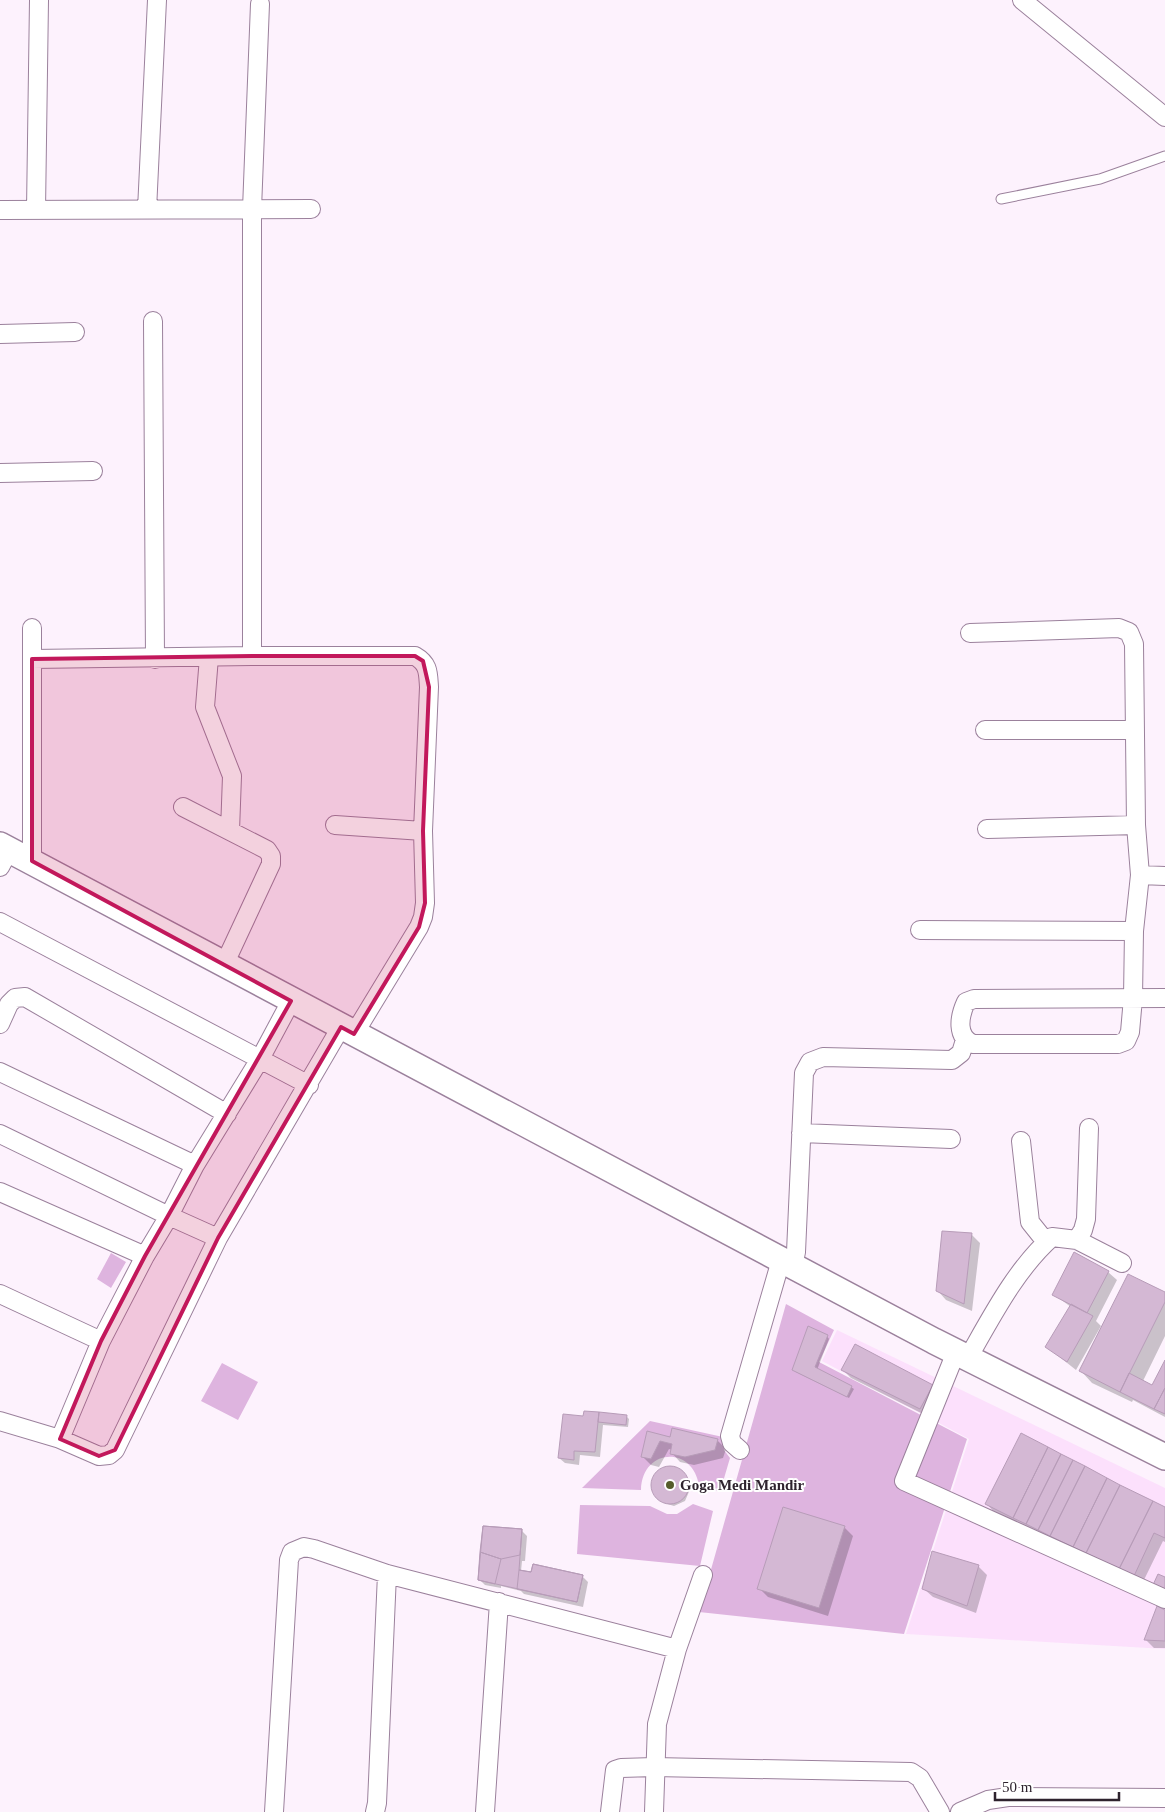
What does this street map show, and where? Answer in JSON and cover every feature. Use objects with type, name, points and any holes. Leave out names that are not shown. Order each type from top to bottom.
[{"type":"street","points":[[36,210],[39,0]]},
{"type":"street","points":[[147,210],[157,0]]},
{"type":"street","points":[[1022,0],[1165,117]]},
{"type":"street","points":[[252,656],[252,209],[260,4]]},
{"type":"street","points":[[0,210],[311,209]]},
{"type":"street","points":[[153,321],[155,659]]},
{"type":"street","points":[[0,334],[75,332]]},
{"type":"street","points":[[0,473],[93,471]]},
{"type":"street","points":[[32,628],[32,861]]},
{"type":"street","points":[[970,633],[1119,628],[1128,632],[1134,644],[1136,825],[1140,875],[1134,932],[1133,998],[1130,1032],[1126,1041],[1118,1044],[973,1044],[965,1040],[961,1034],[962,1010],[966,1002],[974,999],[1133,998],[1165,998]]},
{"type":"street","points":[[0,1421],[60,1439],[99,1456],[109,1455],[115,1450],[218,1238],[308,1085],[420,927],[425,903],[423,831],[428,668],[423,661],[415,656],[32,659]]},
{"type":"street","points":[[209,657],[205,708],[232,776],[230,831]]},
{"type":"street","points":[[985,730],[1135,730]]},
{"type":"street","points":[[183,807],[267,850],[271,856],[272,864],[224,965]]},
{"type":"street","points":[[335,825],[423,831]]},
{"type":"street","points":[[987,830],[1136,825]]},
{"type":"street","points":[[3,854],[32,861],[347,1031],[787,1263],[962,1355],[1165,1457]]},
{"type":"street","points":[[1140,875],[1165,876]]},
{"type":"street","points":[[0,922],[308,1085]]},
{"type":"street","points":[[920,930],[1134,932]]},
{"type":"street","points":[[0,1024],[9,1004],[15,998],[24,997],[227,1114]]},
{"type":"street","points":[[60,1439],[101,1341],[195,1165],[260,1059],[291,1001]]},
{"type":"street","points":[[740,1450],[732,1442],[730,1436],[787,1263],[796,1252],[804,1073],[810,1062],[823,1057],[952,1060],[961,1053],[965,1040]]},
{"type":"street","points":[[0,1072],[195,1165]]},
{"type":"street","points":[[1077,1240],[1083,1230],[1086,1218],[1089,1128]]},
{"type":"street","points":[[802,1132],[951,1139]]},
{"type":"street","points":[[0,1134],[218,1238]]},
{"type":"street","points":[[1021,1141],[1030,1222],[1046,1242]]},
{"type":"street","points":[[0,1192],[146,1256]]},
{"type":"street","points":[[1122,1263],[1077,1240],[1052,1237],[1038,1249],[962,1355],[904,1481],[1165,1599]]},
{"type":"street","points":[[0,1294],[101,1341]]},
{"type":"street","points":[[274,1812],[289,1560],[292,1552],[304,1548],[314,1549],[387,1574],[677,1649]]},
{"type":"street","points":[[375,1812],[377,1803],[387,1574]]},
{"type":"street","points":[[654,1812],[654,1767],[657,1724],[677,1649],[703,1575]]},
{"type":"street","points":[[485,1812],[499,1602]]},
{"type":"street","points":[[610,1812],[616,1770],[621,1768],[654,1767],[911,1772],[920,1778],[940,1812]]},
{"type":"street","points":[[960,1812],[988,1800],[1008,1797],[1165,1798]]},
{"type":"lane","points":[[1001,199],[1100,179],[1165,156]]},
{"type":"highlighted area","points":[[415,656],[423,661],[429,687],[423,831],[425,903],[419,927],[354,1034],[341,1027],[218,1238],[115,1450],[99,1456],[60,1439],[101,1341],[145,1256],[291,1001],[32,861],[32,659]]},
{"type":"shaded area","points":[[111,1253],[126,1262],[111,1288],[97,1279]]},
{"type":"shaded area","points":[[786,1304],[834,1330],[819,1362],[967,1439],[904,1634],[699,1612]]},
{"type":"shaded area","points":[[837,1330],[1165,1488],[1165,1649],[906,1634],[969,1439],[822,1361]]},
{"type":"shaded area","points":[[222,1363],[258,1382],[238,1420],[201,1401]]},
{"type":"shaded area","points":[[650,1421],[723,1437],[724,1450],[730,1458],[720,1492],[699,1486],[695,1473],[688,1463],[678,1458],[668,1457],[658,1459],[650,1466],[644,1476],[641,1490],[582,1488]]},
{"type":"shaded area","points":[[693,1504],[713,1511],[700,1566],[577,1554],[580,1505],[650,1506],[667,1514],[677,1514]]},
{"type":"building","points":[[942,1231],[972,1233],[964,1304],[936,1291]]},
{"type":"building","points":[[1074,1252],[1109,1271],[1087,1313],[1052,1295]]},
{"type":"building","points":[[1128,1274],[1165,1292],[1165,1302],[1120,1392],[1079,1371]]},
{"type":"building","points":[[1071,1304],[1093,1316],[1067,1362],[1045,1347]]},
{"type":"building","points":[[808,1326],[828,1335],[815,1367],[852,1386],[847,1397],[792,1370]]},
{"type":"building","points":[[855,1344],[933,1385],[920,1409],[841,1370]]},
{"type":"building","points":[[1165,1360],[1165,1388],[1154,1409],[1120,1392],[1129,1373],[1152,1385]]},
{"type":"building","points":[[1165,1388],[1165,1414],[1154,1409]]},
{"type":"building","points":[[584,1411],[599,1412],[595,1452],[574,1451],[574,1460],[558,1458],[563,1414],[583,1416]]},
{"type":"building","points":[[599,1412],[627,1415],[626,1425],[598,1422]]},
{"type":"building","points":[[672,1428],[718,1439],[715,1450],[685,1457],[670,1454],[672,1444],[660,1441],[651,1459],[641,1457],[647,1431],[670,1437]]},
{"type":"building","points":[[1021,1433],[1048,1447],[1013,1518],[985,1504]]},
{"type":"building","points":[[1048,1447],[1061,1454],[1026,1524],[1013,1518]]},
{"type":"building","points":[[1061,1454],[1073,1460],[1038,1530],[1026,1524]]},
{"type":"building","points":[[1073,1460],[1085,1466],[1050,1536],[1038,1530]]},
{"type":"building","name":"Goga Medi Mandir","points":[[670,1466],[683,1472],[689,1485],[683,1498],[670,1504],[657,1498],[651,1485],[657,1472]]},
{"type":"building","points":[[1085,1466],[1107,1478],[1073,1547],[1050,1536]]},
{"type":"building","points":[[1107,1478],[1120,1485],[1086,1553],[1073,1547]]},
{"type":"building","points":[[1120,1485],[1153,1501],[1119,1569],[1086,1553]]},
{"type":"building","points":[[1153,1501],[1165,1507],[1165,1538],[1154,1533],[1134,1576],[1119,1569]]},
{"type":"building","points":[[783,1507],[845,1526],[819,1608],[757,1589]]},
{"type":"building","points":[[483,1526],[522,1529],[519,1570],[531,1572],[533,1564],[583,1575],[577,1602],[478,1580]]},
{"type":"building","points":[[483,1526],[522,1529],[520,1555],[501,1559],[480,1552]]},
{"type":"building","points":[[932,1551],[979,1565],[967,1606],[922,1589]]},
{"type":"building","points":[[480,1552],[501,1559],[495,1584],[478,1580]]},
{"type":"building","points":[[533,1564],[583,1575],[577,1602],[517,1589],[519,1570],[531,1572]]},
{"type":"building","points":[[1158,1574],[1165,1577],[1165,1593],[1152,1587]]},
{"type":"building","points":[[1157,1606],[1165,1610],[1165,1641],[1144,1640]]},
{"type":"place","name":"Goga Medi Mandir","points":[[670,1485]]}]
